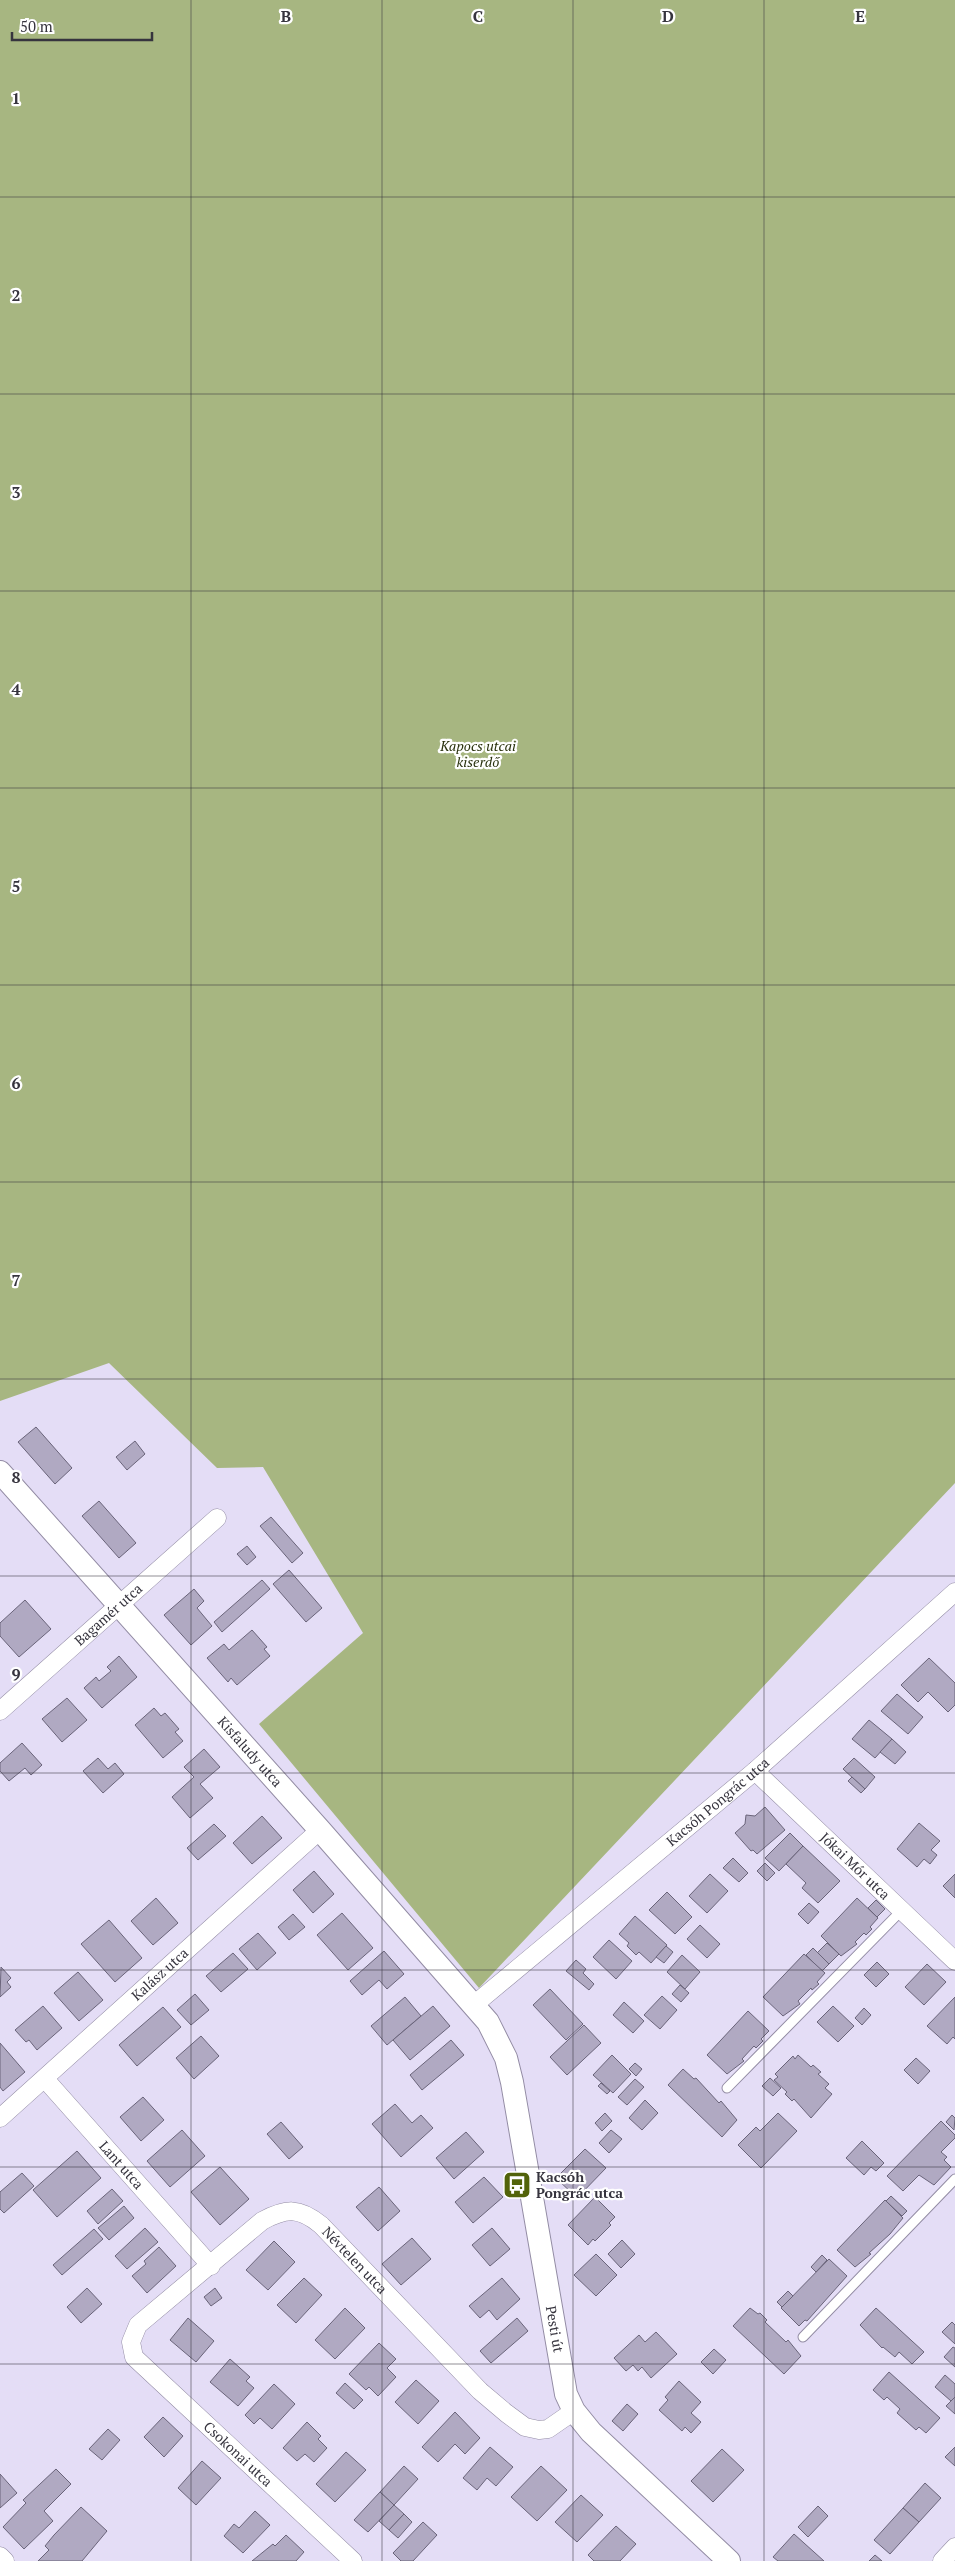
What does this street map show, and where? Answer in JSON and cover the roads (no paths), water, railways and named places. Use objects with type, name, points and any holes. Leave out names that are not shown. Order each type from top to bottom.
[{"type":"street","name":"Kisfaludy utca","points":[[0,1472],[475,2004],[496,2035]]},
{"type":"street","name":"Bagamér utca","points":[[0,1711],[217,1518]]},
{"type":"street","name":"Kacsóh Pongrác utca","points":[[475,2004],[755,1771],[955,1592]]},
{"type":"street","name":"Jókai Mór utca","points":[[755,1771],[955,1961]]},
{"type":"street","name":"Kalász utca","points":[[0,2118],[320,1830]]},
{"type":"street","name":"Pesti út","points":[[496,2035],[512,2082],[566,2394],[574,2411],[591,2432],[729,2561]]},
{"type":"street","name":"Lant utca","points":[[45,2078],[211,2266]]},
{"type":"street","name":"Névtelen utca","points":[[131,2342],[138,2325],[211,2266],[262,2221],[275,2214],[291,2210],[308,2214],[321,2224],[480,2391],[506,2413],[526,2427],[539,2430],[548,2429],[574,2411]]},
{"type":"street","name":"Csokonai utca","points":[[131,2342],[134,2357],[353,2561]]},
{"type":"street","points":[[942,2561],[955,2547]]},
{"type":"street","points":[[0,2556],[5,2561]]},
{"type":"lane","points":[[727,2088],[901,1911]]},
{"type":"lane","points":[[803,2337],[955,2179]]},
{"type":"place","name":"Kacsóh Pongrác utca","points":[[517,2185]]},
{"type":"park label","name":"Kapocs utcai kiserdő","points":[[478,754]]}]
